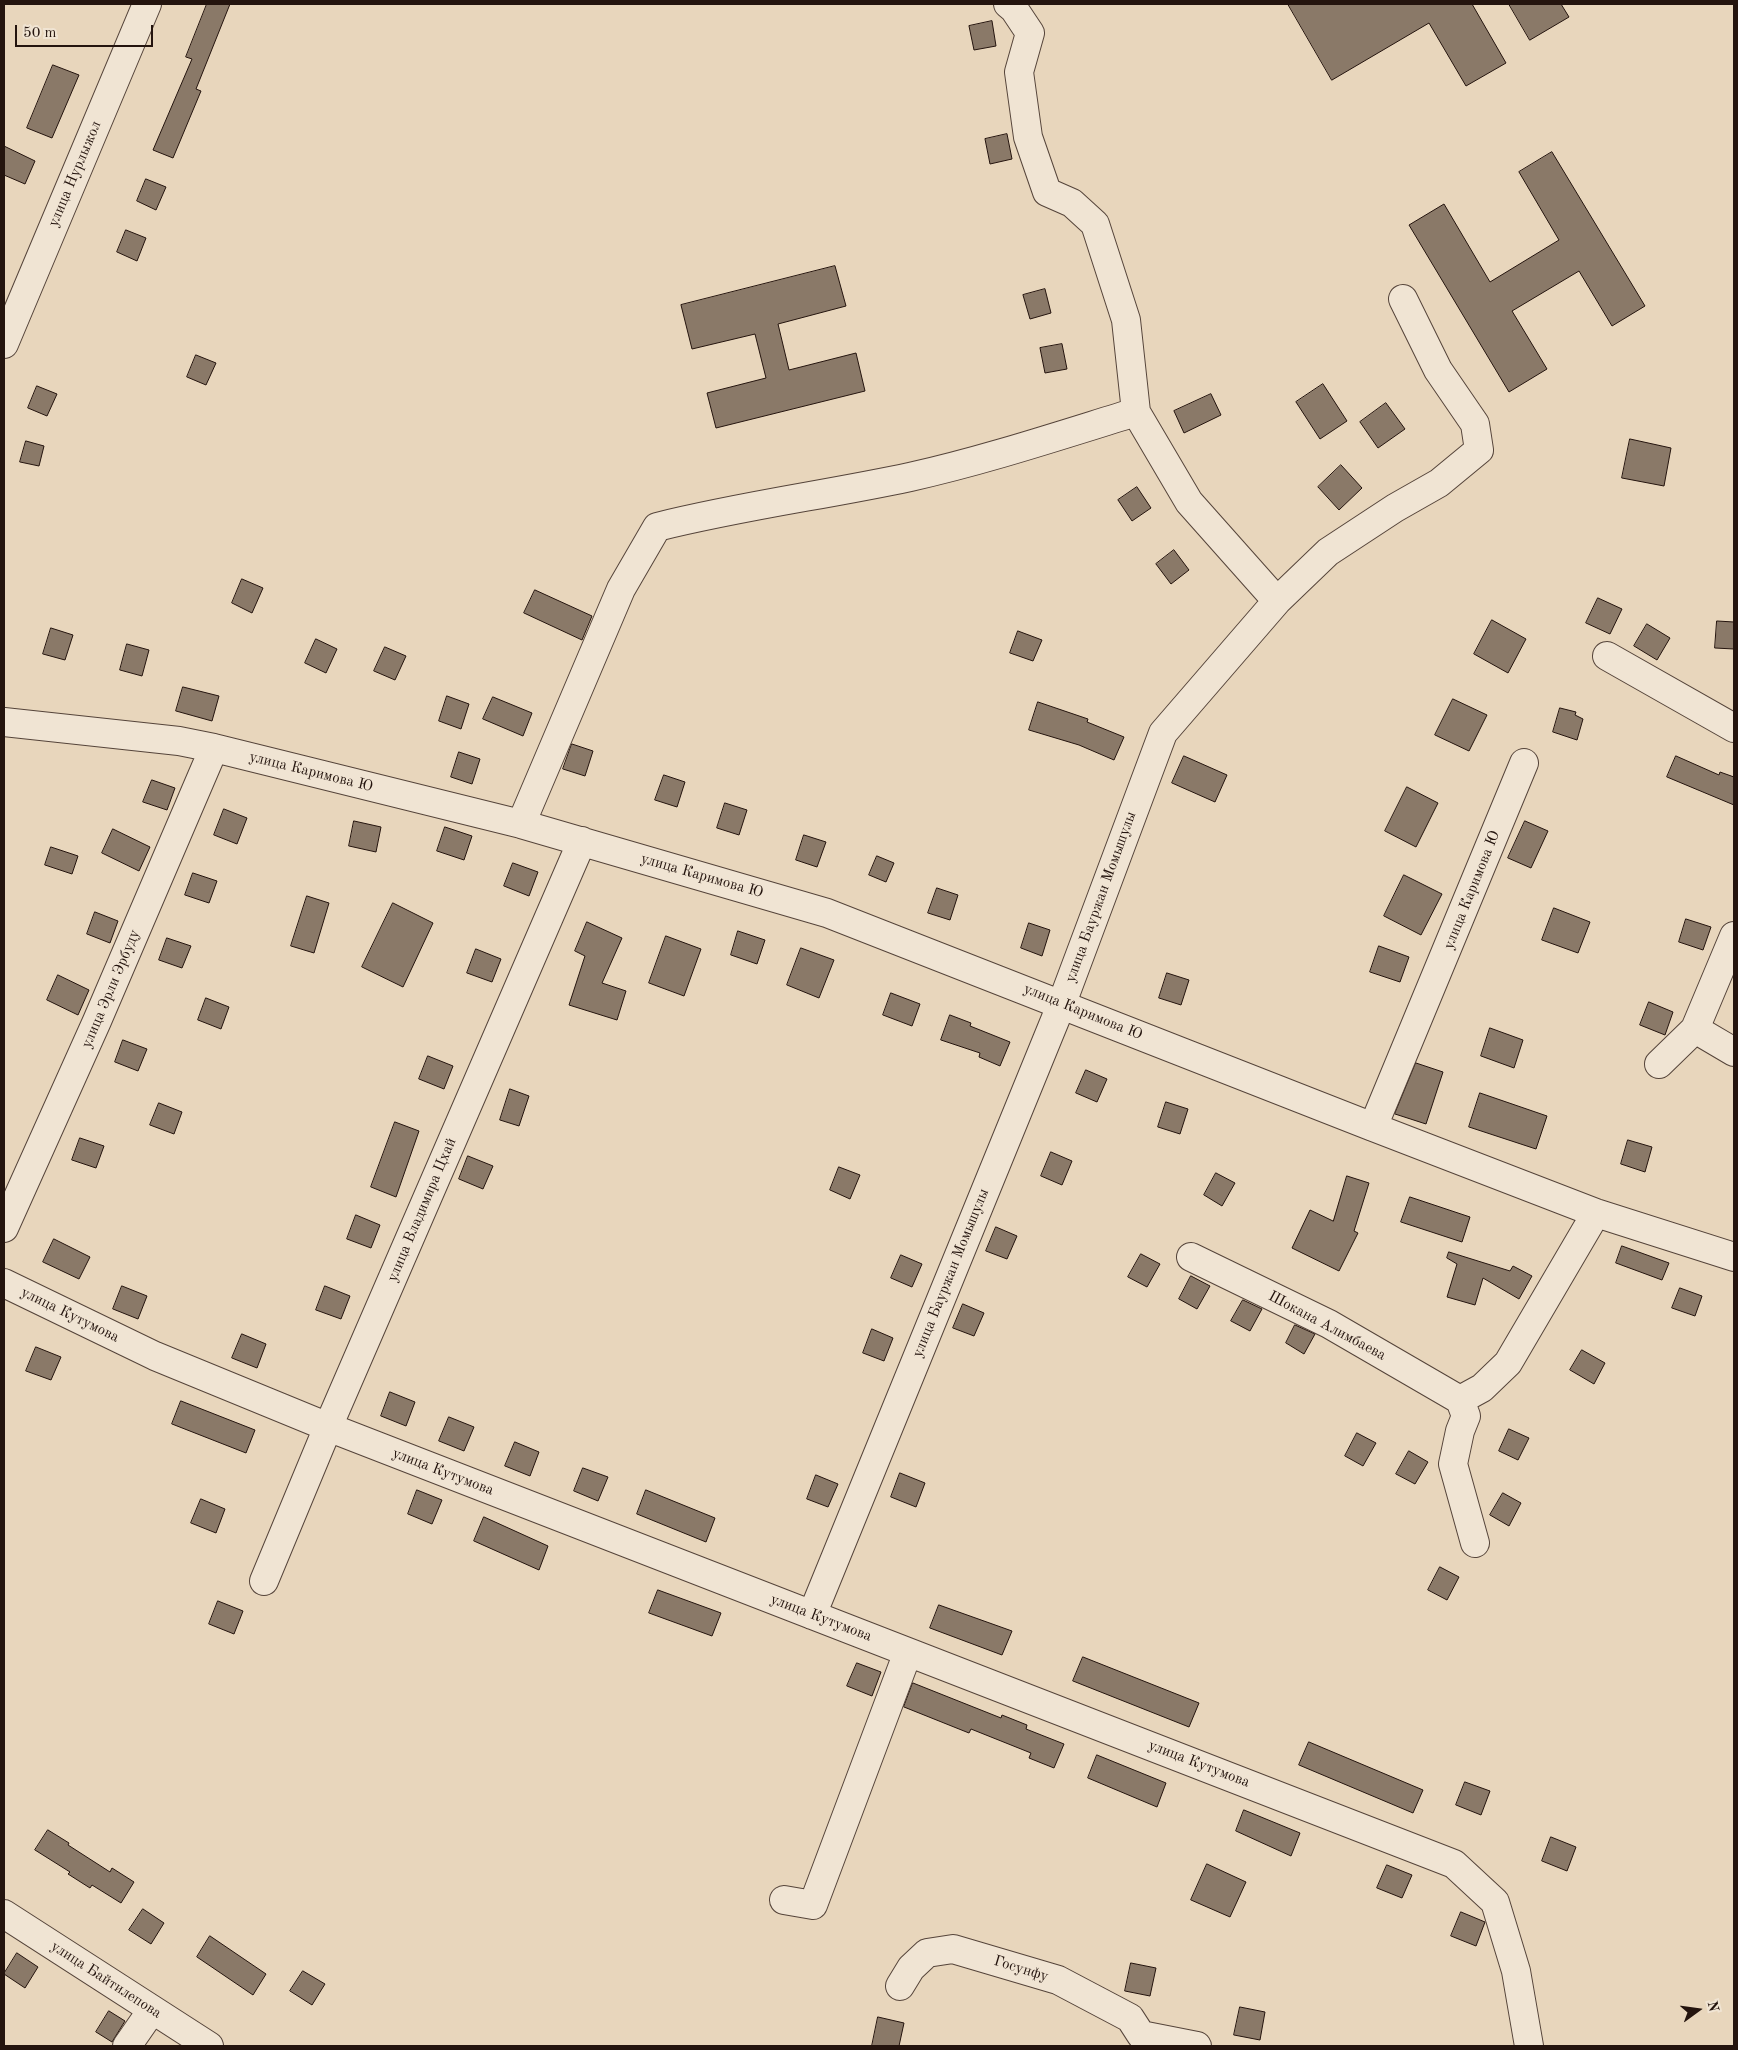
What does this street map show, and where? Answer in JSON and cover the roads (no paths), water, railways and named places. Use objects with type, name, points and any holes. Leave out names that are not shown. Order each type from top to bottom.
[{"type":"street","name":"улица Нурлыжол","points":[[4,344],[147,4]]},
{"type":"street","points":[[1008,4],[1014,8],[1030,33],[1018,72],[1028,137],[1047,192],[1072,204],[1095,224],[1126,320],[1136,412],[1189,502],[1277,601]]},
{"type":"street","name":"улица Бауржан Момышулы","points":[[812,1615],[1062,1003],[1163,733],[1277,601],[1328,552],[1395,508],[1439,483],[1479,450],[1475,424],[1438,370],[1403,299]]},
{"type":"street","points":[[522,824],[621,589],[657,527],[711,514],[908,477],[972,462],[1136,412]]},
{"type":"street","points":[[1607,656],[1734,728]]},
{"type":"street","name":"улица Каримова Ю","points":[[4,722],[179,741],[214,748],[522,824],[827,913],[1062,1003],[1373,1127],[1596,1213],[1734,1257]]},
{"type":"street","name":"улица Эрли Эрбуду","points":[[4,1228],[97,1021],[214,748]]},
{"type":"street","name":"улица Каримова Ю","points":[[1373,1127],[1524,762]]},
{"type":"street","name":"улица Владимира Цхай","points":[[264,1580],[328,1427],[582,841]]},
{"type":"street","points":[[1659,1064],[1695,1029],[1734,936]]},
{"type":"street","points":[[1695,1029],[1734,1052]]},
{"type":"street","points":[[1475,1543],[1453,1464],[1460,1431],[1466,1416],[1460,1400],[1482,1388],[1508,1363],[1596,1213]]},
{"type":"street","name":"Шокана Алимбаева","points":[[1191,1257],[1329,1324],[1460,1400]]},
{"type":"street","name":"улица Кутумова","points":[[4,1283],[155,1356],[328,1427],[1454,1864],[1495,1902],[1516,1971],[1529,2046]]},
{"type":"street","points":[[784,1900],[813,1905],[908,1652]]},
{"type":"street","name":"улица Байтилепова","points":[[4,1914],[209,2046]]},
{"type":"street","name":"Госунфу","points":[[900,1986],[911,1968],[928,1953],[953,1949],[1058,1980],[1130,2018],[1138,2040],[1197,2046]]},
{"type":"street","points":[[127,2046],[152,2010]]}]
